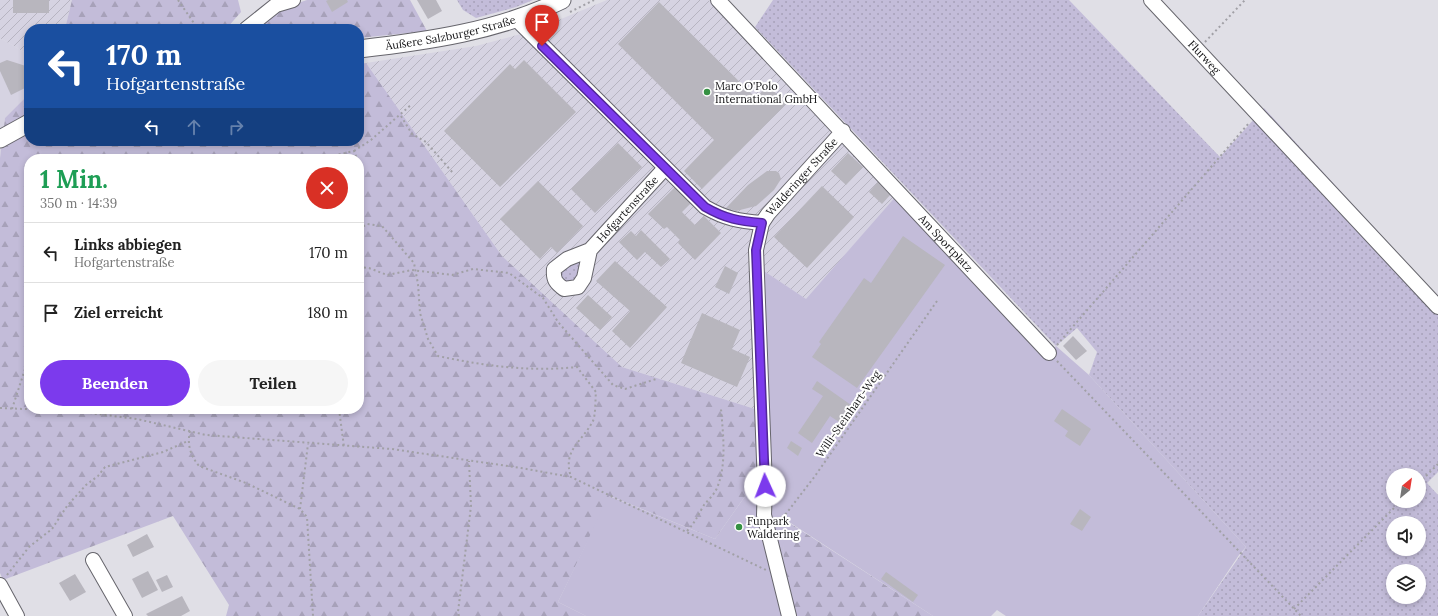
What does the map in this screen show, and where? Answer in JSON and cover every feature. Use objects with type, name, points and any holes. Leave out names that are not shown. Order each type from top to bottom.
[{"type":"main road","name":"Äußere Salzburger Straße","points":[[364,48],[407,44],[463,34],[515,18],[562,0]]},
{"type":"main road","points":[[0,139],[24,126]]},
{"type":"street","points":[[252,24],[276,5],[293,0]]},
{"type":"street","name":"Walderinger Straße","points":[[718,0],[843,131],[762,223],[756,250],[765,486],[764,515],[789,616]]},
{"type":"street","name":"Flurweg","points":[[1151,0],[1438,306]]},
{"type":"street","name":"Hofgartenstraße","points":[[515,18],[705,207],[720,216],[734,220],[762,223]]},
{"type":"street","name":"Am Sportplatz","points":[[843,131],[1049,353]]},
{"type":"street","name":"Hofgartenstraße","points":[[590,250],[665,168]]},
{"type":"street","points":[[93,560],[125,616]]},
{"type":"street","points":[[2,582],[17,616]]},
{"type":"path","points":[[178,0],[195,24]]},
{"type":"path","points":[[1198,50],[1245,0]]},
{"type":"path","points":[[364,144],[401,116],[412,104]]},
{"type":"path","points":[[1257,114],[1049,353],[1301,616]]},
{"type":"path","points":[[401,116],[412,134],[426,142],[453,173]]},
{"type":"path","points":[[343,154],[354,151],[361,146]]},
{"type":"path","points":[[364,226],[367,224],[382,226],[414,263],[418,284],[420,313],[428,339],[438,356],[480,365],[535,369],[577,367],[596,392],[593,420],[568,458],[568,468],[571,478]]},
{"type":"path","points":[[364,268],[387,275],[416,270],[452,275],[472,269],[509,273],[543,298],[558,322],[613,385],[625,389],[656,379]]},
{"type":"path","name":"Willi-Steinhart-Weg","points":[[766,528],[785,515],[815,476],[937,301]]},
{"type":"path","points":[[12,409],[24,372]]},
{"type":"path","points":[[0,408],[24,409]]},
{"type":"path","points":[[686,531],[692,526],[704,505],[717,489],[722,467],[724,444],[721,409]]},
{"type":"path","points":[[98,414],[130,418],[206,435],[308,444],[392,449],[571,478],[686,531],[779,577]]},
{"type":"path","points":[[340,414],[344,446]]},
{"type":"path","points":[[190,431],[188,442],[198,466],[246,483],[300,509],[307,517],[313,616]]},
{"type":"path","points":[[2,582],[30,547],[52,530],[67,506],[86,485],[98,476],[105,467],[163,452],[188,442]]},
{"type":"path","points":[[300,509],[308,444]]},
{"type":"path","points":[[459,616],[458,612],[471,506],[469,461]]},
{"type":"path","points":[[1426,476],[1438,464]]},
{"type":"path","points":[[1294,609],[1394,508]]},
{"type":"shaded area","points":[[0,0],[72,0],[66,24],[24,24],[24,52],[0,38]]},
{"type":"shaded area","points":[[607,0],[709,0],[897,195],[806,300],[764,271],[755,409],[622,367],[502,256],[366,63],[476,46],[532,31]]},
{"type":"shaded area","points":[[0,38],[24,52],[24,99],[5,118],[0,158]]},
{"type":"green space","points":[[72,0],[238,0],[241,12],[230,24],[66,24]]},
{"type":"green space","points":[[307,0],[410,0],[427,31],[364,37],[364,24],[261,24],[277,10]]},
{"type":"green space","points":[[457,0],[533,0],[516,7],[476,18],[463,10]]},
{"type":"green space","points":[[773,0],[1069,0],[1220,157],[1264,108],[1438,297],[1438,472],[1427,483],[1438,495],[1438,616],[1198,616],[1246,547],[1089,375],[1097,352],[1077,328],[1056,346],[755,27]]},
{"type":"green space","points":[[364,63],[366,63],[502,256],[622,367],[755,409],[755,482],[715,539],[610,496],[558,602],[586,616],[226,616],[229,605],[173,516],[3,580],[0,573],[0,158],[5,118],[24,99],[24,146],[364,146]]},
{"type":"green space","points":[[897,195],[1048,356],[1056,346],[1089,375],[1246,547],[1198,616],[1006,616],[997,610],[991,616],[933,616],[783,518],[784,570],[796,616],[586,616],[558,602],[609,496],[715,539],[755,482],[755,409],[764,271],[806,299]]},
{"type":"green space","points":[[577,262],[581,265],[580,271],[575,280],[564,282],[560,275],[561,273],[567,267]]},
{"type":"green space","points":[[782,518],[933,616],[796,616],[784,570]]},
{"type":"building","points":[[13,0],[49,0],[49,13],[13,13]]},
{"type":"building","points":[[347,0],[348,2],[332,12],[326,1]]},
{"type":"building","points":[[417,0],[436,0],[442,11],[428,19]]},
{"type":"building","name":"Marc O'Polo International GmbH","points":[[659,2],[756,98],[768,85],[786,104],[702,189],[684,171],[714,140],[618,44]]},
{"type":"building","points":[[7,60],[24,65],[24,88],[11,95],[0,71],[0,63]]},
{"type":"building","points":[[524,60],[576,112],[500,187],[444,131],[510,64],[515,69]]},
{"type":"building","points":[[618,143],[642,167],[595,213],[571,189]]},
{"type":"building","points":[[848,153],[863,167],[846,185],[831,171]]},
{"type":"building","points":[[767,171],[776,171],[779,173],[781,179],[774,190],[756,206],[736,211],[726,208],[748,185]]},
{"type":"building","points":[[538,181],[583,226],[557,253],[551,247],[540,259],[500,219]]},
{"type":"building","points":[[878,182],[891,194],[882,204],[869,192]]},
{"type":"building","points":[[822,186],[854,217],[807,268],[774,237]]},
{"type":"building","points":[[675,187],[691,203],[682,212],[695,225],[704,216],[721,233],[695,260],[678,243],[680,240],[667,227],[664,229],[648,214]]},
{"type":"building","points":[[641,230],[670,259],[661,267],[645,252],[637,260],[619,242],[631,231],[636,236]]},
{"type":"building","points":[[903,236],[945,265],[857,388],[812,357],[821,344],[819,342],[864,278],[871,283]]},
{"type":"building","points":[[615,261],[667,307],[630,348],[612,331],[630,311],[596,281]]},
{"type":"building","points":[[725,266],[738,273],[729,294],[715,287]]},
{"type":"building","points":[[588,295],[612,317],[600,330],[576,308]]},
{"type":"building","points":[[702,313],[740,330],[732,349],[750,357],[737,387],[681,363]]},
{"type":"building","points":[[1073,336],[1087,351],[1076,360],[1063,346]]},
{"type":"building","points":[[817,381],[851,405],[839,422],[830,416],[812,443],[798,433],[823,396],[812,389]]},
{"type":"building","points":[[1062,409],[1091,429],[1080,446],[1065,436],[1068,431],[1054,421]]},
{"type":"building","points":[[791,441],[802,448],[798,456],[787,448]]},
{"type":"building","points":[[1080,509],[1091,517],[1082,531],[1070,524]]},
{"type":"building","points":[[147,534],[154,547],[133,557],[127,545]]},
{"type":"building","points":[[148,571],[158,590],[142,598],[132,579]]},
{"type":"building","points":[[886,572],[918,595],[913,602],[881,579]]},
{"type":"building","points":[[75,574],[86,592],[70,601],[59,583]]},
{"type":"building","points":[[167,575],[173,587],[162,592],[156,580]]},
{"type":"building","points":[[182,596],[190,611],[181,616],[148,616],[146,614]]},
{"type":"place","name":"Marc O'Polo International GmbH","points":[[707,92]]},
{"type":"place","name":"Funpark Waldering","points":[[739,527]]},
{"type":"route","points":[[542,46],[705,207],[720,216],[734,220],[762,223],[756,250],[765,486]]}]
